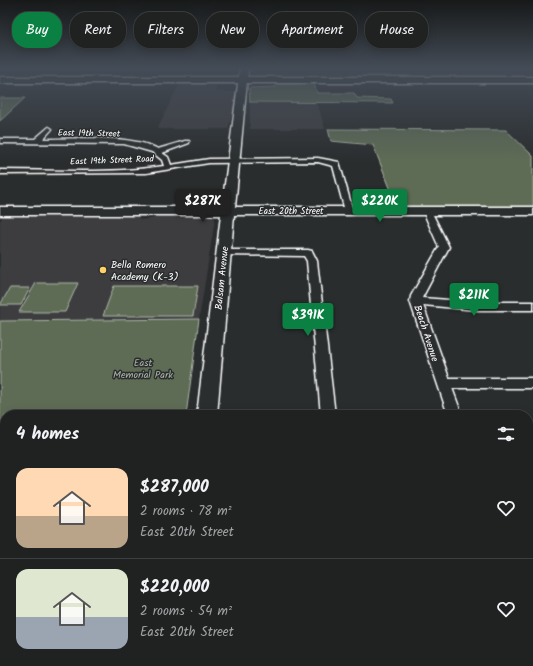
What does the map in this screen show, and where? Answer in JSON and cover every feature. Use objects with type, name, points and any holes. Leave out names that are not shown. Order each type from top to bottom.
[{"type":"street","name":"Balsam Avenue","points":[[207,410],[228,211],[229,161],[240,100]]},
{"type":"street","points":[[37,141],[49,129]]},
{"type":"street","name":"East 19th Street","points":[[0,141],[124,142],[148,147],[158,152]]},
{"type":"street","points":[[168,167],[165,160],[158,152],[187,142]]},
{"type":"street","name":"East 19th Street Road","points":[[0,172],[109,172],[146,170],[190,163],[318,160],[336,164],[349,211]]},
{"type":"street","name":"East 20th Street","points":[[0,211],[533,211]]},
{"type":"street","name":"Beach Avenue","points":[[427,211],[444,247],[417,296],[416,302],[453,410]]},
{"type":"street","points":[[223,253],[308,253],[312,261],[327,410]]},
{"type":"street","points":[[416,302],[476,306],[533,306]]},
{"type":"street","points":[[444,383],[533,383]]},
{"type":"shaded area","points":[[171,100],[236,100],[228,129],[157,129]]},
{"type":"shaded area","points":[[250,102],[317,102],[325,129],[250,129]]},
{"type":"shaded area","name":"Bella Romero Academy (K-3)","points":[[4,215],[39,215],[41,217],[136,217],[140,220],[150,219],[162,215],[213,216],[215,219],[199,319],[0,321],[0,221]]},
{"type":"green space","points":[[0,100],[23,100],[0,121]]},
{"type":"green space","points":[[250,100],[392,100],[393,103],[250,102]]},
{"type":"green space","points":[[328,129],[506,130],[533,156],[533,208],[398,208],[373,145],[331,141]]},
{"type":"green space","points":[[36,283],[78,283],[65,312],[19,312]]},
{"type":"green space","points":[[114,286],[198,286],[193,316],[103,316]]},
{"type":"green space","points":[[10,288],[30,288],[21,305],[0,305]]},
{"type":"green space","name":"East Memorial Park","points":[[199,319],[187,410],[0,410],[0,321]]},
{"type":"place","name":"Bella Romero Academy (K-3)","points":[[103,270]]}]
